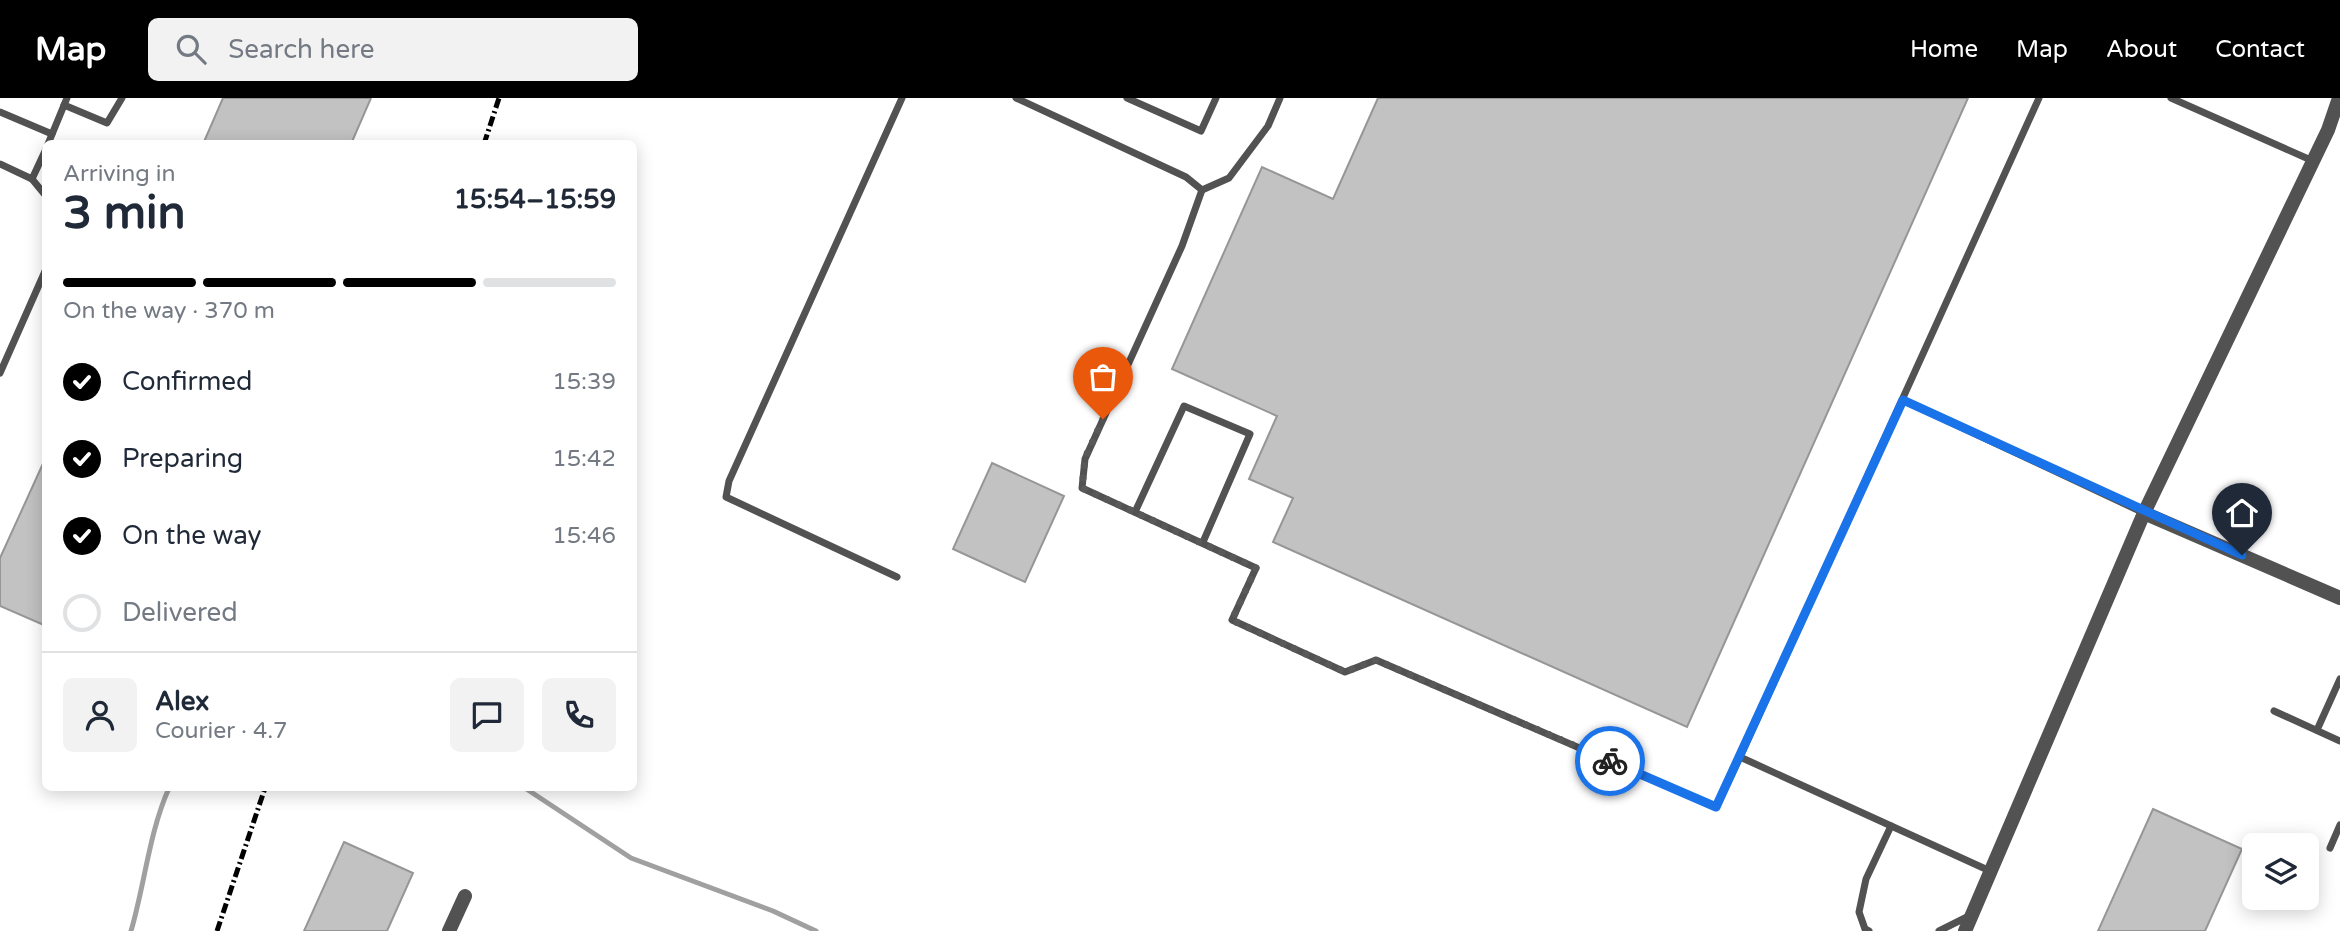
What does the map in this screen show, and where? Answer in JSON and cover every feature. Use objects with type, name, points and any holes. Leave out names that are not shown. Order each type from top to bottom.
[{"type":"street","points":[[1965,931],[2144,513],[2313,162],[2339,98]]},
{"type":"street","points":[[2144,513],[2340,598]]},
{"type":"street","points":[[449,931],[465,896]]},
{"type":"lane","points":[[50,140],[65,102],[107,123],[122,98]]},
{"type":"lane","points":[[897,577],[726,497],[729,481],[902,98]]},
{"type":"lane","points":[[1016,98],[1186,177],[1202,190]]},
{"type":"lane","points":[[1127,98],[1201,131],[1216,98]]},
{"type":"lane","points":[[1280,98],[1268,126],[1229,178],[1202,190],[1182,246],[1085,458],[1082,488],[1256,568],[1232,620],[1345,672],[1376,660],[1716,807],[2039,98]]},
{"type":"lane","points":[[2171,98],[2313,162]]},
{"type":"lane","points":[[0,111],[52,134]]},
{"type":"lane","points":[[33,179],[42,158]]},
{"type":"lane","points":[[1,166],[33,179],[42,191]]},
{"type":"lane","points":[[0,373],[42,279]]},
{"type":"lane","points":[[1903,400],[2144,513]]},
{"type":"lane","points":[[1135,512],[1184,406],[1250,434],[1203,542]]},
{"type":"lane","points":[[2316,730],[2340,679]]},
{"type":"lane","points":[[2274,711],[2340,741]]},
{"type":"lane","points":[[1740,757],[1991,872]]},
{"type":"lane","points":[[2330,848],[2340,825]]},
{"type":"lane","points":[[1869,931],[1865,929],[1859,912],[1866,879],[1891,826]]},
{"type":"lane","points":[[1939,931],[1972,914]]},
{"type":"building","points":[[223,98],[371,98],[353,140],[205,140]]},
{"type":"building","points":[[1378,98],[1968,98],[1687,727],[1273,542],[1293,498],[1249,479],[1277,416],[1172,369],[1262,167],[1333,199]]},
{"type":"building","points":[[992,463],[1064,496],[1025,582],[953,549]]},
{"type":"building","points":[[42,466],[42,624],[0,606],[0,558]]},
{"type":"building","points":[[2153,809],[2242,849],[2205,931],[2098,931]]},
{"type":"building","points":[[344,842],[413,873],[387,931],[304,931]]},
{"type":"waterway","points":[[131,931],[152,840],[168,791]]},
{"type":"waterway","points":[[530,791],[631,858],[773,911],[816,931]]},
{"type":"railway","points":[[485,140],[499,98]]},
{"type":"railway","points":[[217,931],[264,791]]},
{"type":"way so far","points":[[1103,419],[1085,458],[1082,488],[1256,568],[1232,620],[1345,672],[1376,660],[1610,761]]},
{"type":"route","points":[[1610,761],[1716,807],[1903,400],[2144,513],[2242,555]]}]
